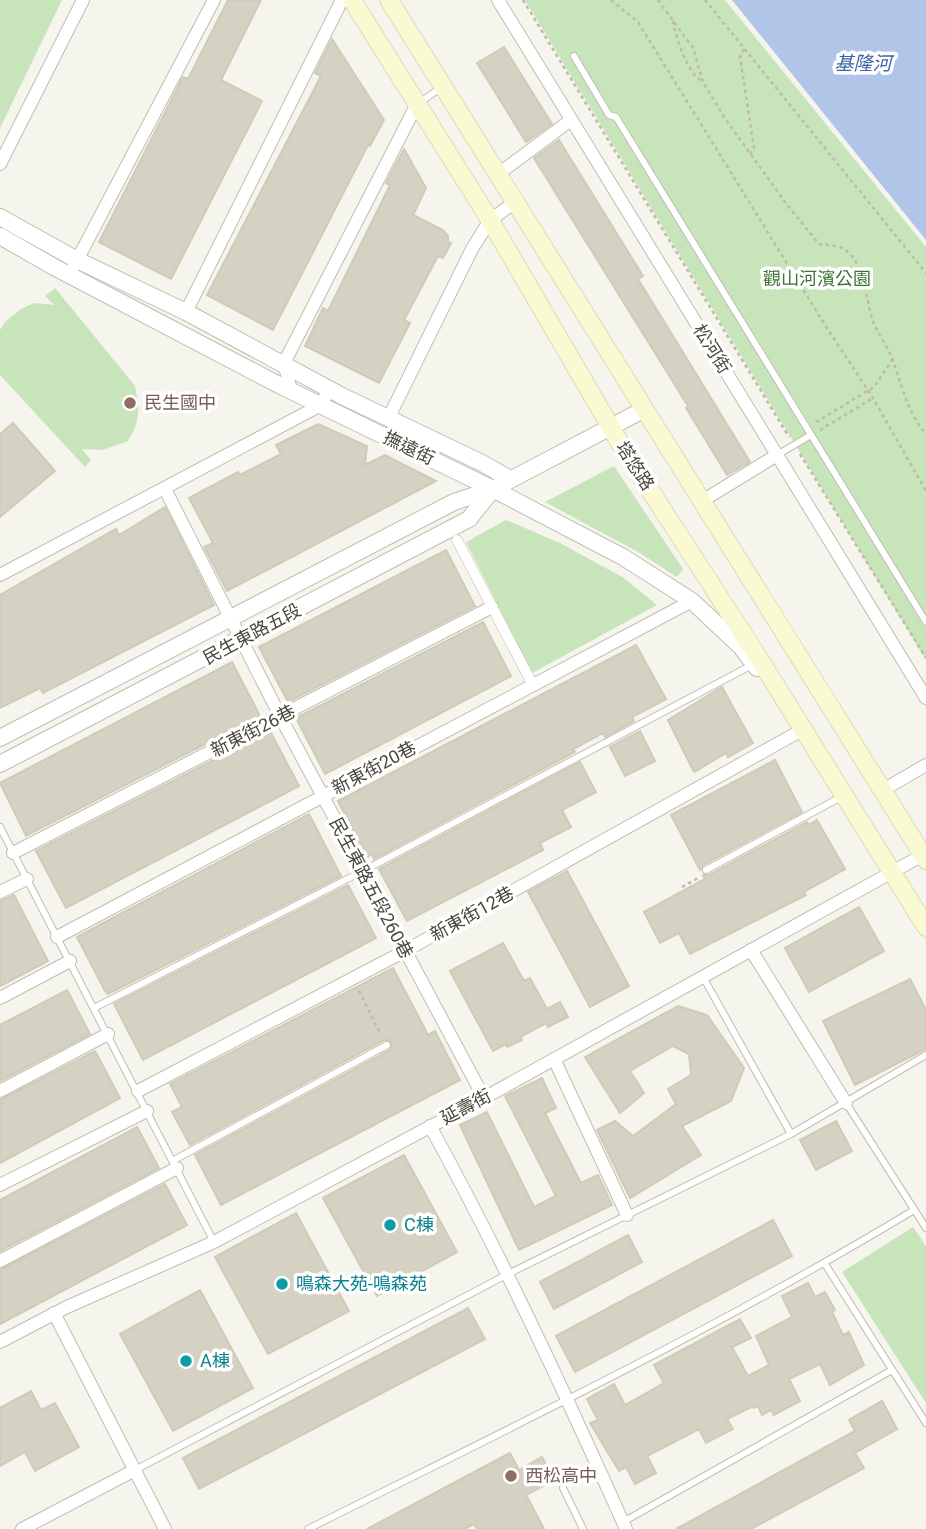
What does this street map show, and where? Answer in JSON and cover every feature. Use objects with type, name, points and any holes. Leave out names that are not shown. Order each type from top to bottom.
[{"type":"main road","name":"塔悠路","points":[[352,0],[490,219],[611,428],[926,927]]},
{"type":"main road","points":[[388,0],[924,858]]},
{"type":"street","points":[[0,164],[83,0]]},
{"type":"street","points":[[69,275],[214,0]]},
{"type":"street","points":[[186,312],[342,0]]},
{"type":"street","name":"松河街","points":[[498,0],[926,698]]},
{"type":"street","points":[[291,390],[284,363],[417,104]]},
{"type":"street","points":[[497,175],[571,120]]},
{"type":"street","points":[[388,419],[471,249],[490,219],[514,203]]},
{"type":"street","name":"撫遠街","points":[[0,217],[77,260],[186,312],[329,389],[510,480]]},
{"type":"street","name":"撫遠街","points":[[0,236],[69,275],[291,390],[493,489],[623,557],[692,601],[757,662]]},
{"type":"street","points":[[0,575],[321,405],[329,389]]},
{"type":"street","name":"民生東路五段","points":[[0,738],[454,502],[493,489],[643,410]]},
{"type":"street","points":[[702,501],[777,455]]},
{"type":"street","name":"民生東路五段260巷","points":[[165,489],[322,796],[484,1098]]},
{"type":"street","name":"民生東路五段","points":[[0,764],[469,519],[493,489]]},
{"type":"street","points":[[457,540],[533,685]]},
{"type":"street","name":"新東街20巷","points":[[57,937],[692,601]]},
{"type":"street","name":"新東街26巷","points":[[13,853],[492,607]]},
{"type":"street","name":"新東街12巷","points":[[138,1091],[405,951],[802,730]]},
{"type":"street","points":[[883,790],[926,765]]},
{"type":"street","name":"延壽街","points":[[0,1342],[54,1313],[214,1242],[924,858]]},
{"type":"street","points":[[0,892],[27,878]]},
{"type":"street","points":[[751,950],[846,1102]]},
{"type":"street","points":[[0,999],[70,961]]},
{"type":"street","points":[[0,1091],[108,1034]]},
{"type":"street","points":[[554,1059],[627,1215]]},
{"type":"street","points":[[0,1185],[148,1111]]},
{"type":"street","points":[[430,1126],[508,1274],[568,1398],[625,1526]]},
{"type":"street","points":[[0,1261],[176,1164]]},
{"type":"street","points":[[54,1313],[165,1529]]},
{"type":"street","points":[[22,1529],[135,1470]]},
{"type":"lane","points":[[574,56],[609,115],[616,117],[926,622]]},
{"type":"lane","points":[[417,104],[442,87]]},
{"type":"lane","points":[[777,455],[811,435]]},
{"type":"lane","points":[[94,1008],[363,872],[757,662]]},
{"type":"lane","points":[[706,870],[844,796]]},
{"type":"lane","points":[[0,827],[214,1242]]},
{"type":"lane","points":[[703,977],[791,1135]]},
{"type":"lane","points":[[176,1164],[387,1045]]},
{"type":"lane","points":[[135,1470],[508,1274],[791,1135],[926,1055]]},
{"type":"lane","points":[[846,1102],[926,1228]]},
{"type":"lane","points":[[308,1529],[825,1264],[914,1210]]},
{"type":"lane","points":[[825,1264],[926,1423]]},
{"type":"lane","points":[[625,1526],[892,1370]]},
{"type":"lane","points":[[563,1488],[583,1529]]},
{"type":"path","points":[[523,0],[926,658]]},
{"type":"path","points":[[611,0],[638,22],[825,326],[873,398],[926,491]]},
{"type":"path","points":[[658,0],[693,48],[703,82],[750,155],[819,244],[838,246],[849,252],[858,265],[877,333],[893,359],[906,403],[926,434]]},
{"type":"path","points":[[705,0],[926,273]]},
{"type":"path","points":[[673,21],[683,54],[698,79],[703,82]]},
{"type":"path","points":[[745,48],[740,57],[754,148],[750,155]]},
{"type":"path","points":[[593,132],[601,129]]},
{"type":"path","points":[[806,427],[874,387],[893,359]]},
{"type":"path","points":[[811,435],[873,398]]},
{"type":"path","points":[[682,887],[704,875],[706,870]]},
{"type":"path","points":[[352,979],[387,1045]]},
{"type":"green space","points":[[0,0],[62,0],[0,128]]},
{"type":"green space","name":"觀山河濱公園","points":[[525,0],[725,0],[926,247],[926,660]]},
{"type":"green space","points":[[55,288],[135,386],[137,394],[137,421],[128,441],[102,450],[82,449],[91,460],[85,467],[0,375],[0,330],[5,322],[21,309],[34,303],[54,305],[45,296]]},
{"type":"green space","points":[[614,466],[683,569],[677,577],[638,552],[545,502]]},
{"type":"green space","points":[[506,520],[560,543],[624,578],[657,605],[532,673],[466,542]]},
{"type":"green space","points":[[913,1227],[926,1246],[926,1403],[842,1272]]},
{"type":"water","name":"基隆河","points":[[732,0],[926,0],[926,240]]},
{"type":"building","points":[[228,0],[261,0],[221,80],[262,101],[171,279],[99,242],[183,77],[188,79]]},
{"type":"building","points":[[332,39],[384,120],[370,146],[368,145],[273,330],[207,295],[321,76],[315,73]]},
{"type":"building","points":[[504,47],[552,124],[526,142],[477,63]]},
{"type":"building","points":[[559,140],[643,276],[638,279],[750,462],[727,475],[686,408],[688,406],[534,158]]},
{"type":"building","points":[[404,149],[426,188],[413,215],[443,230],[451,243],[443,258],[438,256],[404,320],[410,323],[379,383],[305,346],[323,308],[328,311],[390,185],[386,183]]},
{"type":"building","points":[[13,423],[55,471],[0,517],[0,434]]},
{"type":"building","points":[[318,424],[367,446],[365,465],[385,455],[436,481],[227,591],[204,547],[213,543],[189,498],[238,472],[240,475],[281,454],[276,445]]},
{"type":"building","points":[[165,507],[214,605],[43,693],[40,688],[0,708],[0,595],[116,529],[119,535]]},
{"type":"building","points":[[446,550],[475,606],[288,702],[259,647]]},
{"type":"building","points":[[483,622],[511,676],[325,774],[296,718]]},
{"type":"building","points":[[636,645],[666,699],[632,717],[634,721],[605,737],[603,733],[573,749],[575,752],[374,859],[372,854],[367,857],[338,801]]},
{"type":"building","points":[[232,662],[260,716],[26,836],[0,783]]},
{"type":"building","points":[[722,687],[753,743],[728,757],[726,753],[694,772],[668,720]]},
{"type":"building","points":[[270,731],[299,786],[66,908],[36,851]]},
{"type":"building","points":[[640,731],[655,761],[625,776],[610,747]]},
{"type":"building","points":[[775,760],[802,812],[703,865],[700,870],[671,815]]},
{"type":"building","points":[[580,762],[596,792],[562,810],[571,827],[540,843],[543,850],[407,921],[379,869]]},
{"type":"building","points":[[309,814],[341,876],[108,994],[105,991],[77,937]]},
{"type":"building","points":[[817,820],[845,869],[804,892],[806,895],[690,954],[679,933],[660,943],[644,912],[705,879],[703,875],[709,875],[807,822],[809,825]]},
{"type":"building","points":[[567,871],[629,986],[590,1007],[528,892]]},
{"type":"building","points":[[348,885],[376,938],[143,1060],[114,1004]]},
{"type":"building","points":[[14,895],[48,961],[0,986],[0,901]]},
{"type":"building","points":[[859,907],[884,951],[809,992],[785,948]]},
{"type":"building","points":[[503,943],[524,981],[530,978],[547,1009],[560,1002],[568,1017],[548,1027],[546,1023],[520,1037],[522,1040],[493,1051],[450,971]]},
{"type":"building","points":[[393,968],[428,1035],[435,1031],[460,1080],[221,1205],[195,1155],[390,1050],[392,1043],[384,1040],[190,1145],[172,1112],[182,1107],[170,1084]]},
{"type":"building","points":[[910,979],[926,1010],[926,1049],[855,1085],[823,1021]]},
{"type":"building","points":[[67,990],[90,1034],[0,1081],[0,1025]]},
{"type":"building","points":[[678,1006],[707,1015],[744,1068],[731,1101],[682,1126],[701,1155],[630,1198],[597,1130],[615,1121],[633,1136],[676,1104],[668,1089],[691,1075],[689,1054],[673,1046],[630,1071],[644,1093],[620,1113],[585,1057]]},
{"type":"building","points":[[95,1051],[120,1098],[0,1163],[0,1100]]},
{"type":"building","points":[[542,1078],[556,1108],[545,1113],[581,1183],[598,1175],[612,1205],[519,1250],[460,1125],[487,1112],[534,1207],[556,1196],[505,1096]]},
{"type":"building","points":[[836,1121],[852,1151],[816,1170],[800,1140]]},
{"type":"building","points":[[137,1127],[159,1168],[0,1251],[0,1200]]},
{"type":"building","name":"C棟","points":[[404,1155],[457,1252],[377,1296],[323,1198]]},
{"type":"building","points":[[165,1184],[187,1225],[0,1324],[0,1270]]},
{"type":"building","name":"鳴森大苑-鳴森苑","points":[[296,1213],[349,1311],[268,1354],[215,1257]]},
{"type":"building","points":[[773,1220],[792,1256],[575,1372],[556,1336]]},
{"type":"building","points":[[628,1235],[642,1262],[554,1309],[540,1282]]},
{"type":"building","points":[[808,1283],[815,1297],[825,1292],[835,1310],[832,1312],[843,1335],[849,1332],[864,1365],[830,1385],[820,1364],[789,1379],[800,1401],[774,1415],[771,1410],[762,1415],[758,1406],[753,1406],[727,1419],[733,1429],[706,1443],[699,1429],[647,1456],[656,1473],[635,1484],[626,1467],[619,1471],[590,1423],[598,1420],[587,1399],[614,1384],[625,1405],[664,1383],[654,1365],[740,1319],[751,1338],[732,1347],[748,1376],[769,1365],[756,1336],[792,1317],[782,1296]]},
{"type":"building","name":"A棟","points":[[200,1290],[253,1388],[173,1431],[120,1334]]},
{"type":"building","points":[[468,1308],[485,1339],[199,1489],[183,1458]]},
{"type":"building","points":[[31,1391],[41,1410],[55,1403],[79,1447],[35,1471],[25,1452],[0,1466],[0,1408]]},
{"type":"building","points":[[882,1401],[897,1429],[855,1453],[864,1468],[751,1529],[676,1529],[855,1431],[849,1420]]},
{"type":"building","points":[[510,1453],[519,1470],[542,1457],[554,1480],[526,1495],[544,1529],[477,1529],[474,1524],[464,1529],[367,1529]]},
{"type":"place","name":"民生國中","points":[[130,403]]},
{"type":"place","name":"C棟","points":[[390,1225]]},
{"type":"place","name":"鳴森大苑-鳴森苑","points":[[282,1284]]},
{"type":"place","name":"A棟","points":[[186,1361]]},
{"type":"place","name":"西松高中","points":[[511,1476]]}]
